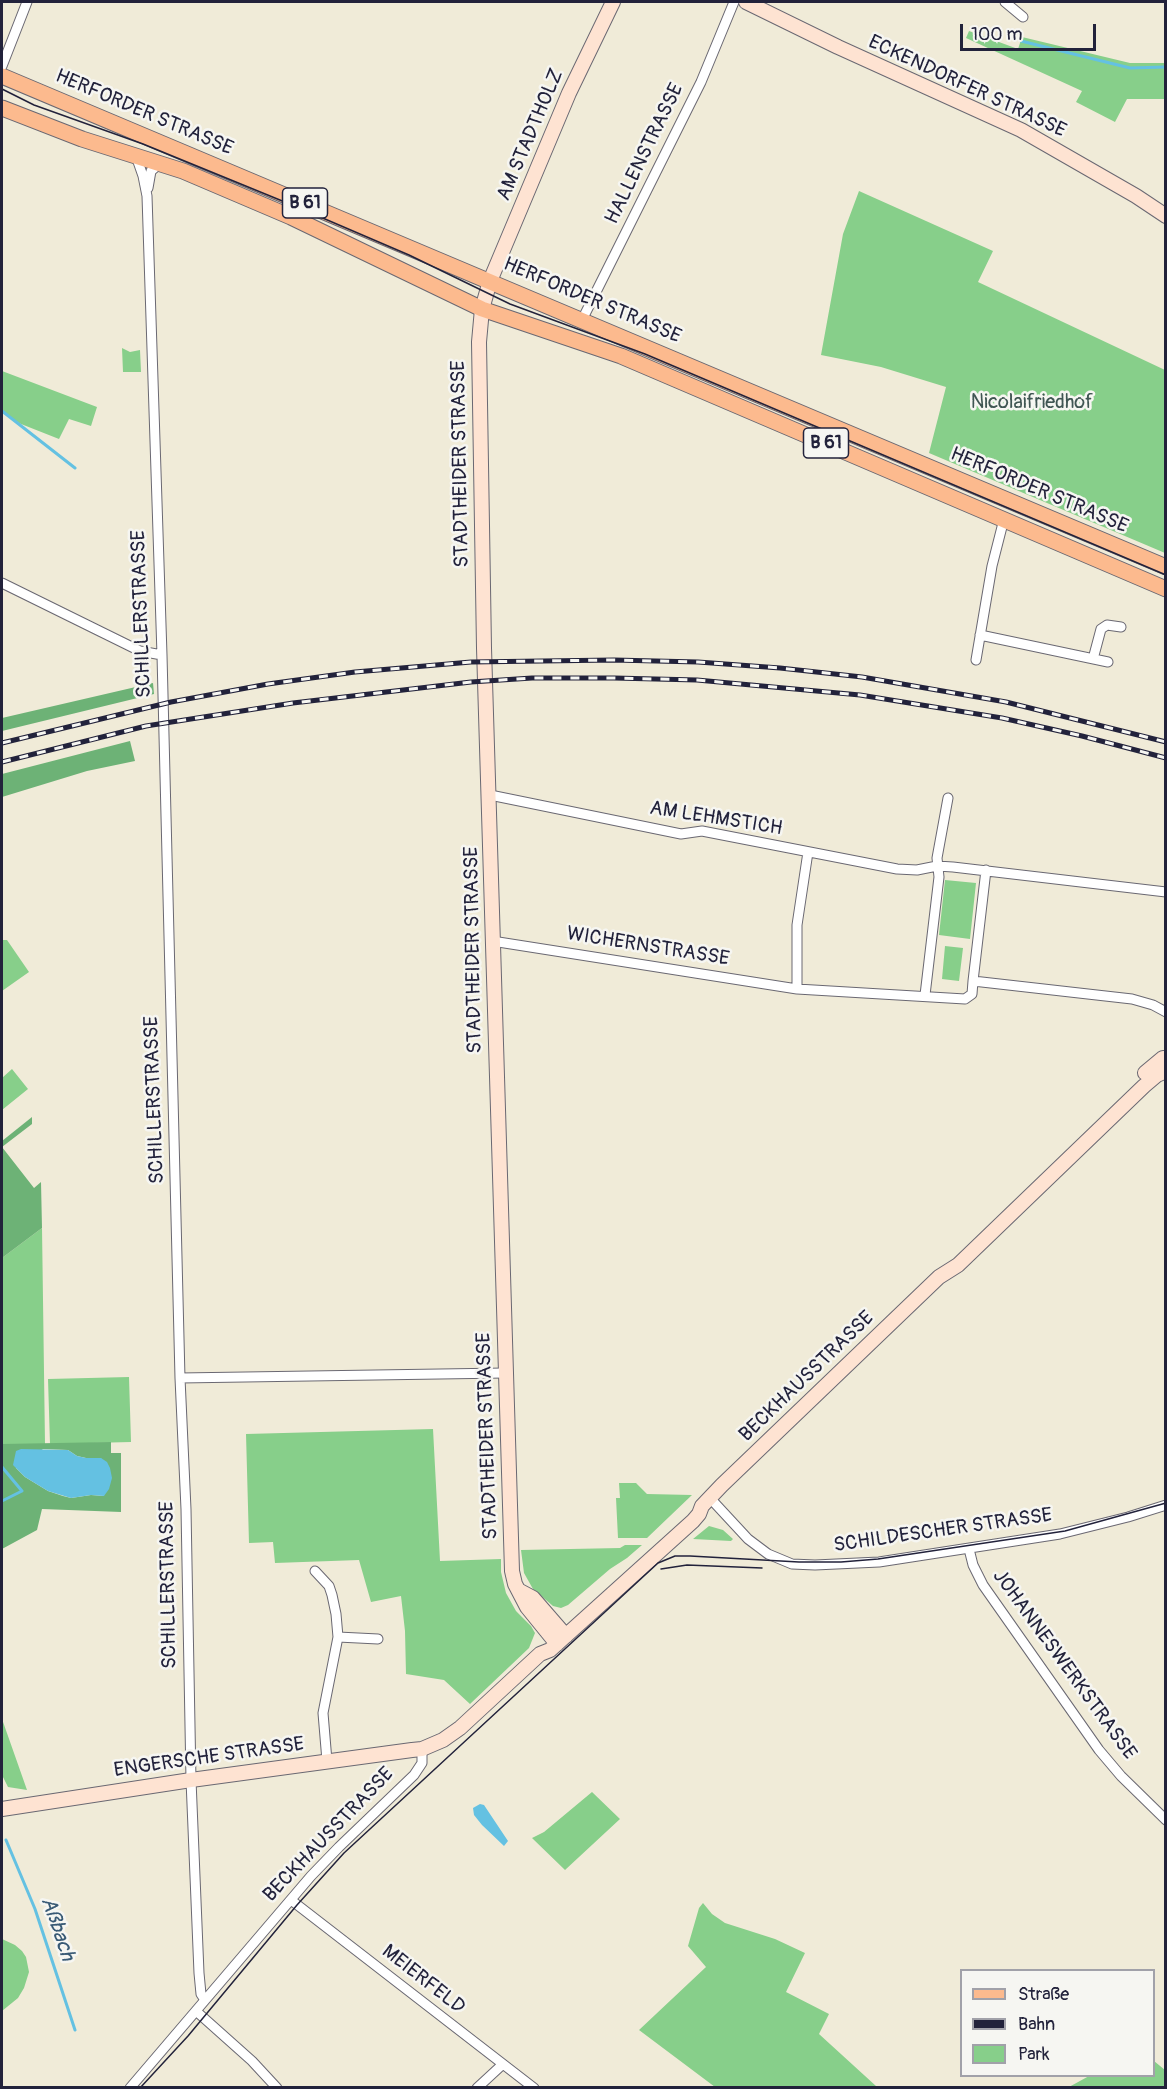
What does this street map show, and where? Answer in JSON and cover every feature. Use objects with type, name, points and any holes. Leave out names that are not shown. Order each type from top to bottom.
[{"type":"main road","name":"ECKENDORFER STRASSE","points":[[746,2],[1021,130],[1136,196],[1166,216]]},
{"type":"main road","name":"AM STADTHOLZ","points":[[482,309],[490,281],[569,93],[613,3]]},
{"type":"main road","name":"HERFORDER STRASSE","points":[[2,76],[1166,567]]},
{"type":"main road","name":"HERFORDER STRASSE","points":[[2,108],[82,139],[183,171],[291,217],[482,309],[621,356],[1166,589]]},
{"type":"main road","name":"STADTHEIDER STRASSE","points":[[482,309],[479,342],[479,412],[484,648],[512,1571],[518,1590],[533,1598],[559,1636]]},
{"type":"main road","name":"BECKHAUSSTRASSE","points":[[422,1749],[443,1740],[460,1728],[540,1654],[544,1644],[559,1636],[693,1521],[706,1502],[939,1277],[958,1264],[1157,1075],[1165,1062]]},
{"type":"main road","name":"ENGERSCHE STRASSE","points":[[2,1809],[191,1780],[422,1749]]},
{"type":"street","points":[[2,66],[27,2]]},
{"type":"street","name":"HALLENSTRASSE","points":[[582,320],[700,82],[734,2]]},
{"type":"street","points":[[1005,2],[1023,17]]},
{"type":"street","name":"SCHILLERSTRASSE","points":[[136,156],[147,196],[162,655],[180,1378],[186,1509],[191,1780],[199,1973],[201,1994],[205,2000]]},
{"type":"street","name":"SCHILLERSTRASSE","points":[[147,196],[152,171],[159,164]]},
{"type":"street","points":[[975,660],[992,566],[1004,519]]},
{"type":"street","points":[[2,584],[140,651],[162,655]]},
{"type":"street","points":[[1093,659],[1099,632],[1103,626],[1121,627]]},
{"type":"street","points":[[980,635],[1108,662]]},
{"type":"street","name":"AM LEHMSTICH","points":[[490,795],[681,834],[702,831],[897,869],[917,870],[937,866],[986,870],[1166,892]]},
{"type":"street","points":[[925,995],[939,877],[937,858],[948,798]]},
{"type":"street","points":[[797,988],[797,925],[808,852]]},
{"type":"street","points":[[986,870],[973,981],[1132,999],[1153,1005],[1166,1012]]},
{"type":"street","name":"WICHERNSTRASSE","points":[[492,941],[797,988],[966,999],[972,994],[973,981]]},
{"type":"street","points":[[180,1378],[505,1373]]},
{"type":"street","name":"SCHILDESCHER STRASSE","points":[[706,1502],[773,1558],[792,1564],[848,1565],[969,1549],[1076,1531],[1166,1505]]},
{"type":"street","name":"JOHANNESWERKSTRASSE","points":[[969,1549],[973,1565],[983,1585],[1099,1750],[1121,1776],[1166,1821]]},
{"type":"street","points":[[315,1571],[329,1586],[336,1614],[338,1637],[323,1713],[327,1761]]},
{"type":"street","points":[[338,1637],[378,1639]]},
{"type":"street","name":"BECKHAUSSTRASSE","points":[[130,2088],[331,1854],[414,1775],[422,1763],[422,1749]]},
{"type":"street","name":"MEIERFELD","points":[[291,1900],[534,2088]]},
{"type":"street","points":[[196,2011],[252,2061],[277,2088]]},
{"type":"street","points":[[477,2088],[503,2064]]},
{"type":"green space","points":[[969,31],[1018,49],[1022,37],[1130,63],[1165,63],[1165,99],[1127,99],[1115,122],[1076,102],[1082,91],[966,38]]},
{"type":"green space","name":"Nicolaifriedhof","points":[[859,191],[993,251],[978,282],[1165,370],[1165,553],[929,453],[946,387],[881,367],[821,355],[843,234]]},
{"type":"green space","points":[[122,348],[130,352],[140,350],[141,372],[123,372]]},
{"type":"green space","points":[[2,371],[97,407],[91,426],[69,419],[59,439],[21,424],[2,413]]},
{"type":"green space","points":[[153,683],[154,694],[2,731],[2,718]]},
{"type":"green space","points":[[130,741],[135,761],[87,771],[2,797],[2,774]]},
{"type":"green space","points":[[945,880],[976,883],[970,939],[939,935]]},
{"type":"green space","points":[[2,940],[7,940],[29,972],[2,991]]},
{"type":"green space","points":[[945,946],[963,948],[959,981],[942,979]]},
{"type":"green space","points":[[12,1069],[28,1089],[2,1110],[2,1078]]},
{"type":"green space","points":[[32,1117],[32,1124],[2,1147],[2,1141]]},
{"type":"green space","points":[[2,1147],[34,1188],[41,1182],[42,1228],[2,1258]]},
{"type":"green space","points":[[42,1228],[45,1444],[2,1444],[2,1258]]},
{"type":"green space","points":[[129,1377],[131,1442],[50,1444],[48,1379]]},
{"type":"green space","points":[[433,1429],[440,1561],[501,1559],[501,1572],[506,1593],[516,1611],[535,1633],[529,1648],[470,1704],[444,1680],[406,1674],[401,1596],[371,1602],[359,1560],[275,1563],[273,1542],[249,1543],[246,1434]]},
{"type":"green space","points":[[111,1442],[111,1453],[121,1453],[121,1512],[42,1509],[37,1530],[2,1549],[2,1444]],"holes":[[[43,1449],[68,1450],[77,1456],[101,1458],[104,1496],[71,1498],[63,1496],[48,1491],[25,1477],[16,1468]]]},
{"type":"green space","points":[[619,1483],[636,1483],[647,1494],[692,1495],[647,1538],[618,1538],[616,1498],[620,1498]]},
{"type":"green space","points":[[709,1526],[723,1530],[733,1539],[731,1541],[693,1539]]},
{"type":"green space","points":[[625,1545],[642,1545],[568,1605],[561,1608],[553,1606],[533,1589],[524,1573],[521,1550],[620,1548]]},
{"type":"green space","points":[[2,1719],[27,1790],[8,1787],[2,1775]]},
{"type":"green space","points":[[592,1792],[620,1819],[565,1870],[532,1838],[544,1832]]},
{"type":"green space","points":[[703,1903],[712,1914],[725,1923],[775,1939],[805,1953],[786,1992],[829,2014],[819,2034],[876,2086],[880,2087],[715,2087],[639,2030],[706,1967],[688,1946],[699,1908]]},
{"type":"green space","points":[[2,1939],[22,1951],[26,1957],[29,1972],[18,1998],[2,2011]]},
{"type":"green space","points":[[1155,2062],[1165,2070],[1165,2087],[1069,2087],[1087,2077],[1155,2077]]},
{"type":"water","points":[[21,1449],[68,1450],[77,1456],[101,1458],[110,1468],[112,1478],[109,1489],[104,1496],[71,1498],[48,1491],[25,1477],[13,1465],[16,1451]]},
{"type":"water","points":[[480,1804],[484,1805],[508,1841],[504,1846],[474,1815],[473,1808]]},
{"type":"waterway","points":[[1021,41],[1130,68],[1166,67]]},
{"type":"waterway","points":[[2,411],[75,468]]},
{"type":"waterway","name":"Aßbach","points":[[2,1467],[22,1491],[2,1501]]},
{"type":"waterway","name":"Aßbach","points":[[6,1840],[35,1909],[75,2030]]},
{"type":"tram line","points":[[2,89],[34,105],[143,144],[297,207],[409,255],[510,304],[645,354],[1166,575]]},
{"type":"tram line","points":[[140,2088],[188,2036],[297,1905],[344,1853],[658,1563],[675,1556],[799,1562],[878,1559],[1065,1531],[1166,1503]]},
{"type":"tram line","points":[[661,1569],[687,1565],[762,1568]]},
{"type":"railway","points":[[2,743],[171,702],[268,684],[355,672],[471,662],[614,660],[698,662],[862,677],[1006,702],[1166,742]]},
{"type":"railway","points":[[2,762],[146,726],[293,703],[471,682],[532,678],[697,680],[860,695],[1002,718],[1166,758]]}]
